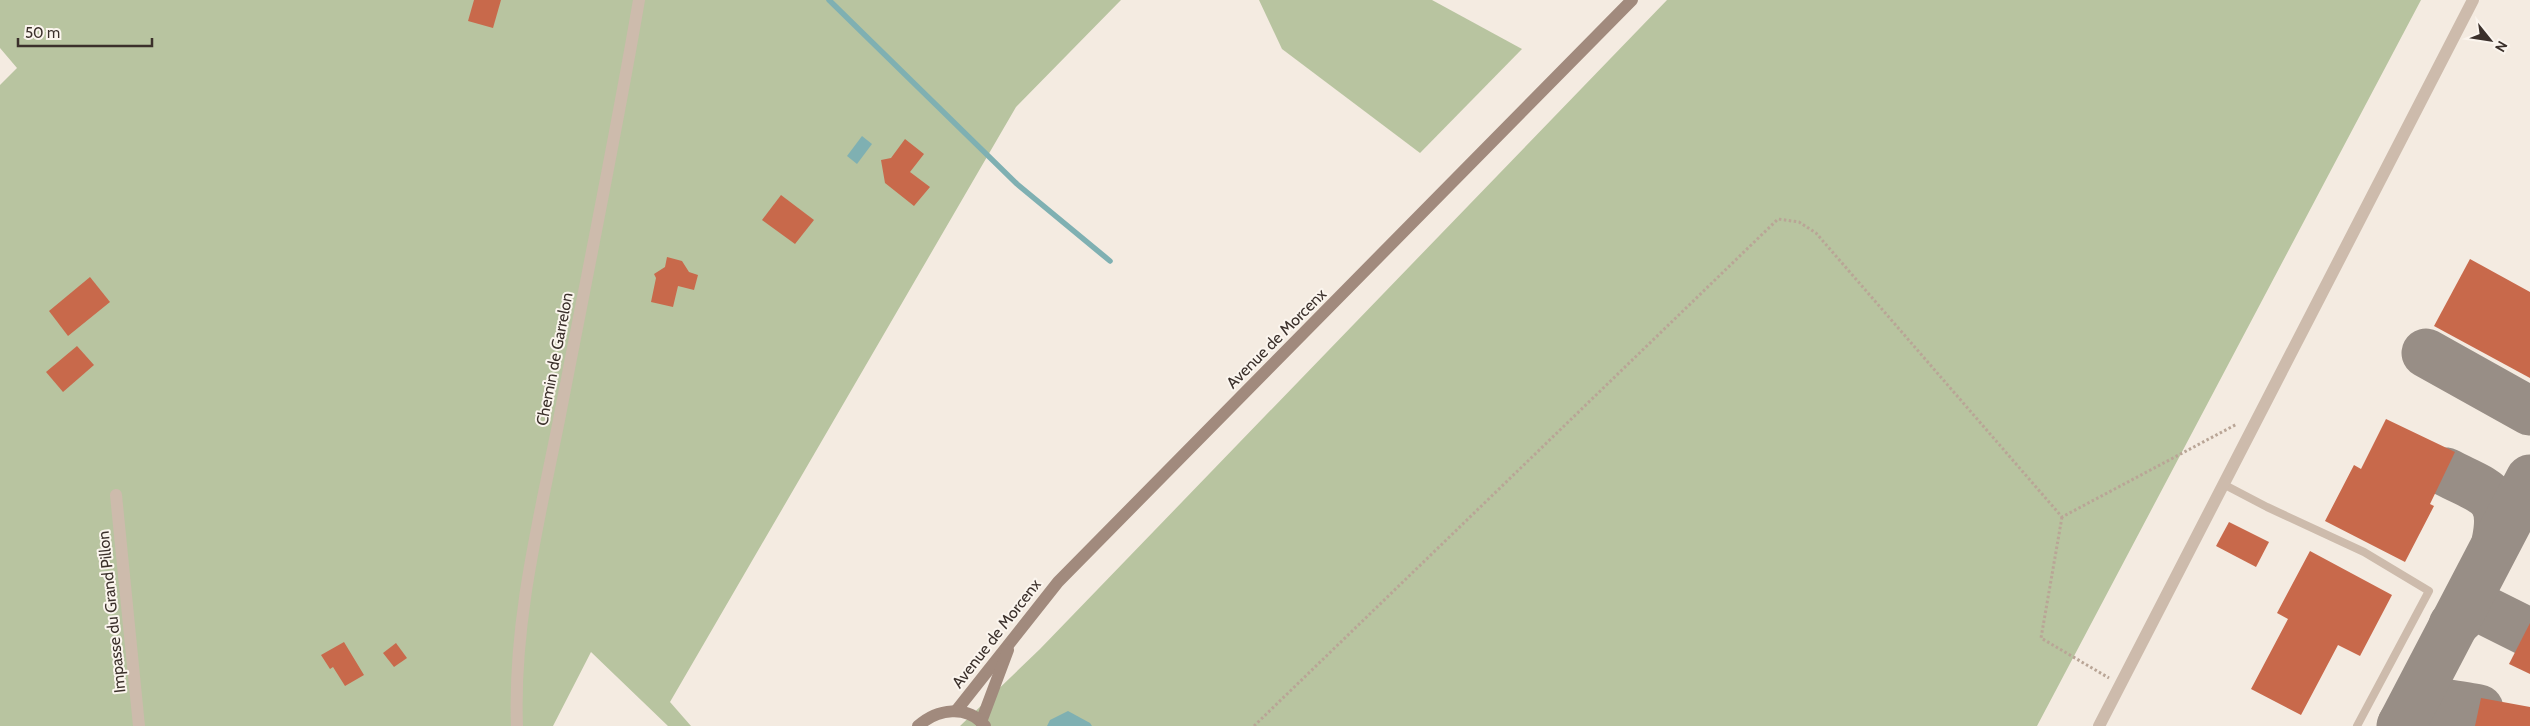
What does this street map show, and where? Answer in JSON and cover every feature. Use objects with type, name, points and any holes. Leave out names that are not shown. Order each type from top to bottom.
[{"type":"main road","name":"Avenue de Morcenx","points":[[956,711],[1058,582],[1632,0]]},
{"type":"main road","points":[[918,726],[928,718],[941,712],[956,711],[970,714],[983,724],[1012,638]]},
{"type":"street","name":"Chemin de Garrelon","points":[[517,726],[518,662],[532,552],[639,0]]},
{"type":"street","points":[[2099,726],[2473,0]]},
{"type":"street","name":"Impasse du Grand Pillon","points":[[116,494],[139,726]]},
{"type":"lane","points":[[2223,484],[2267,507],[2364,552],[2429,592],[2357,726]]},
{"type":"path","points":[[1254,726],[1778,219],[1799,222],[1816,234],[2062,517]]},
{"type":"path","points":[[2062,517],[2261,412]]},
{"type":"path","points":[[2062,517],[2041,638],[2120,685]]},
{"type":"green space","points":[[0,0],[1121,0],[1016,107],[670,702],[691,726],[668,726],[591,652],[553,726],[0,726],[0,85],[17,68],[0,48]]},
{"type":"green space","points":[[1259,0],[1432,0],[1522,49],[1420,153],[1282,49]]},
{"type":"green space","points":[[1667,0],[2421,0],[2037,726],[960,726],[1040,649]]},
{"type":"water","points":[[862,136],[872,144],[857,164],[847,156]]},
{"type":"water","points":[[1068,711],[1092,726],[1047,726],[1050,720]]},
{"type":"building","points":[[474,0],[501,0],[493,28],[468,21]]},
{"type":"building","points":[[905,139],[924,154],[910,172],[930,187],[914,206],[885,183],[881,160],[891,158]]},
{"type":"building","points":[[781,195],[814,220],[795,244],[762,220]]},
{"type":"building","points":[[667,257],[682,261],[689,272],[698,275],[694,290],[678,286],[673,307],[651,302],[656,278],[654,274],[665,267]]},
{"type":"building","points":[[2470,259],[2530,292],[2530,378],[2434,326]]},
{"type":"building","points":[[90,277],[110,302],[68,336],[49,311]]},
{"type":"building","points":[[77,346],[94,365],[63,392],[46,372]]},
{"type":"building","points":[[2386,419],[2455,452],[2430,504],[2434,506],[2405,562],[2325,521],[2354,465],[2361,469]]},
{"type":"building","points":[[2229,522],[2269,542],[2256,567],[2216,546]]},
{"type":"building","points":[[2310,551],[2392,595],[2360,656],[2338,645],[2301,715],[2251,689],[2288,619],[2277,613]]},
{"type":"building","points":[[2530,623],[2530,674],[2509,664]]},
{"type":"building","points":[[344,642],[364,675],[345,686],[333,667],[330,669],[321,655]]},
{"type":"building","points":[[396,643],[407,658],[394,667],[383,653]]},
{"type":"building","points":[[2481,698],[2530,707],[2530,726],[2475,726]]},
{"type":"waterway","points":[[829,0],[1017,184],[1110,261]]},
{"type":"taxiway","points":[[2426,353],[2530,411]]},
{"type":"taxiway","points":[[2446,472],[2481,490],[2495,503],[2498,513],[2496,542]]},
{"type":"taxiway","points":[[2401,726],[2530,479]]},
{"type":"taxiway","points":[[2453,625],[2470,609],[2478,607],[2526,631]]},
{"type":"taxiway","points":[[2402,724],[2419,708],[2437,703],[2479,709]]}]
